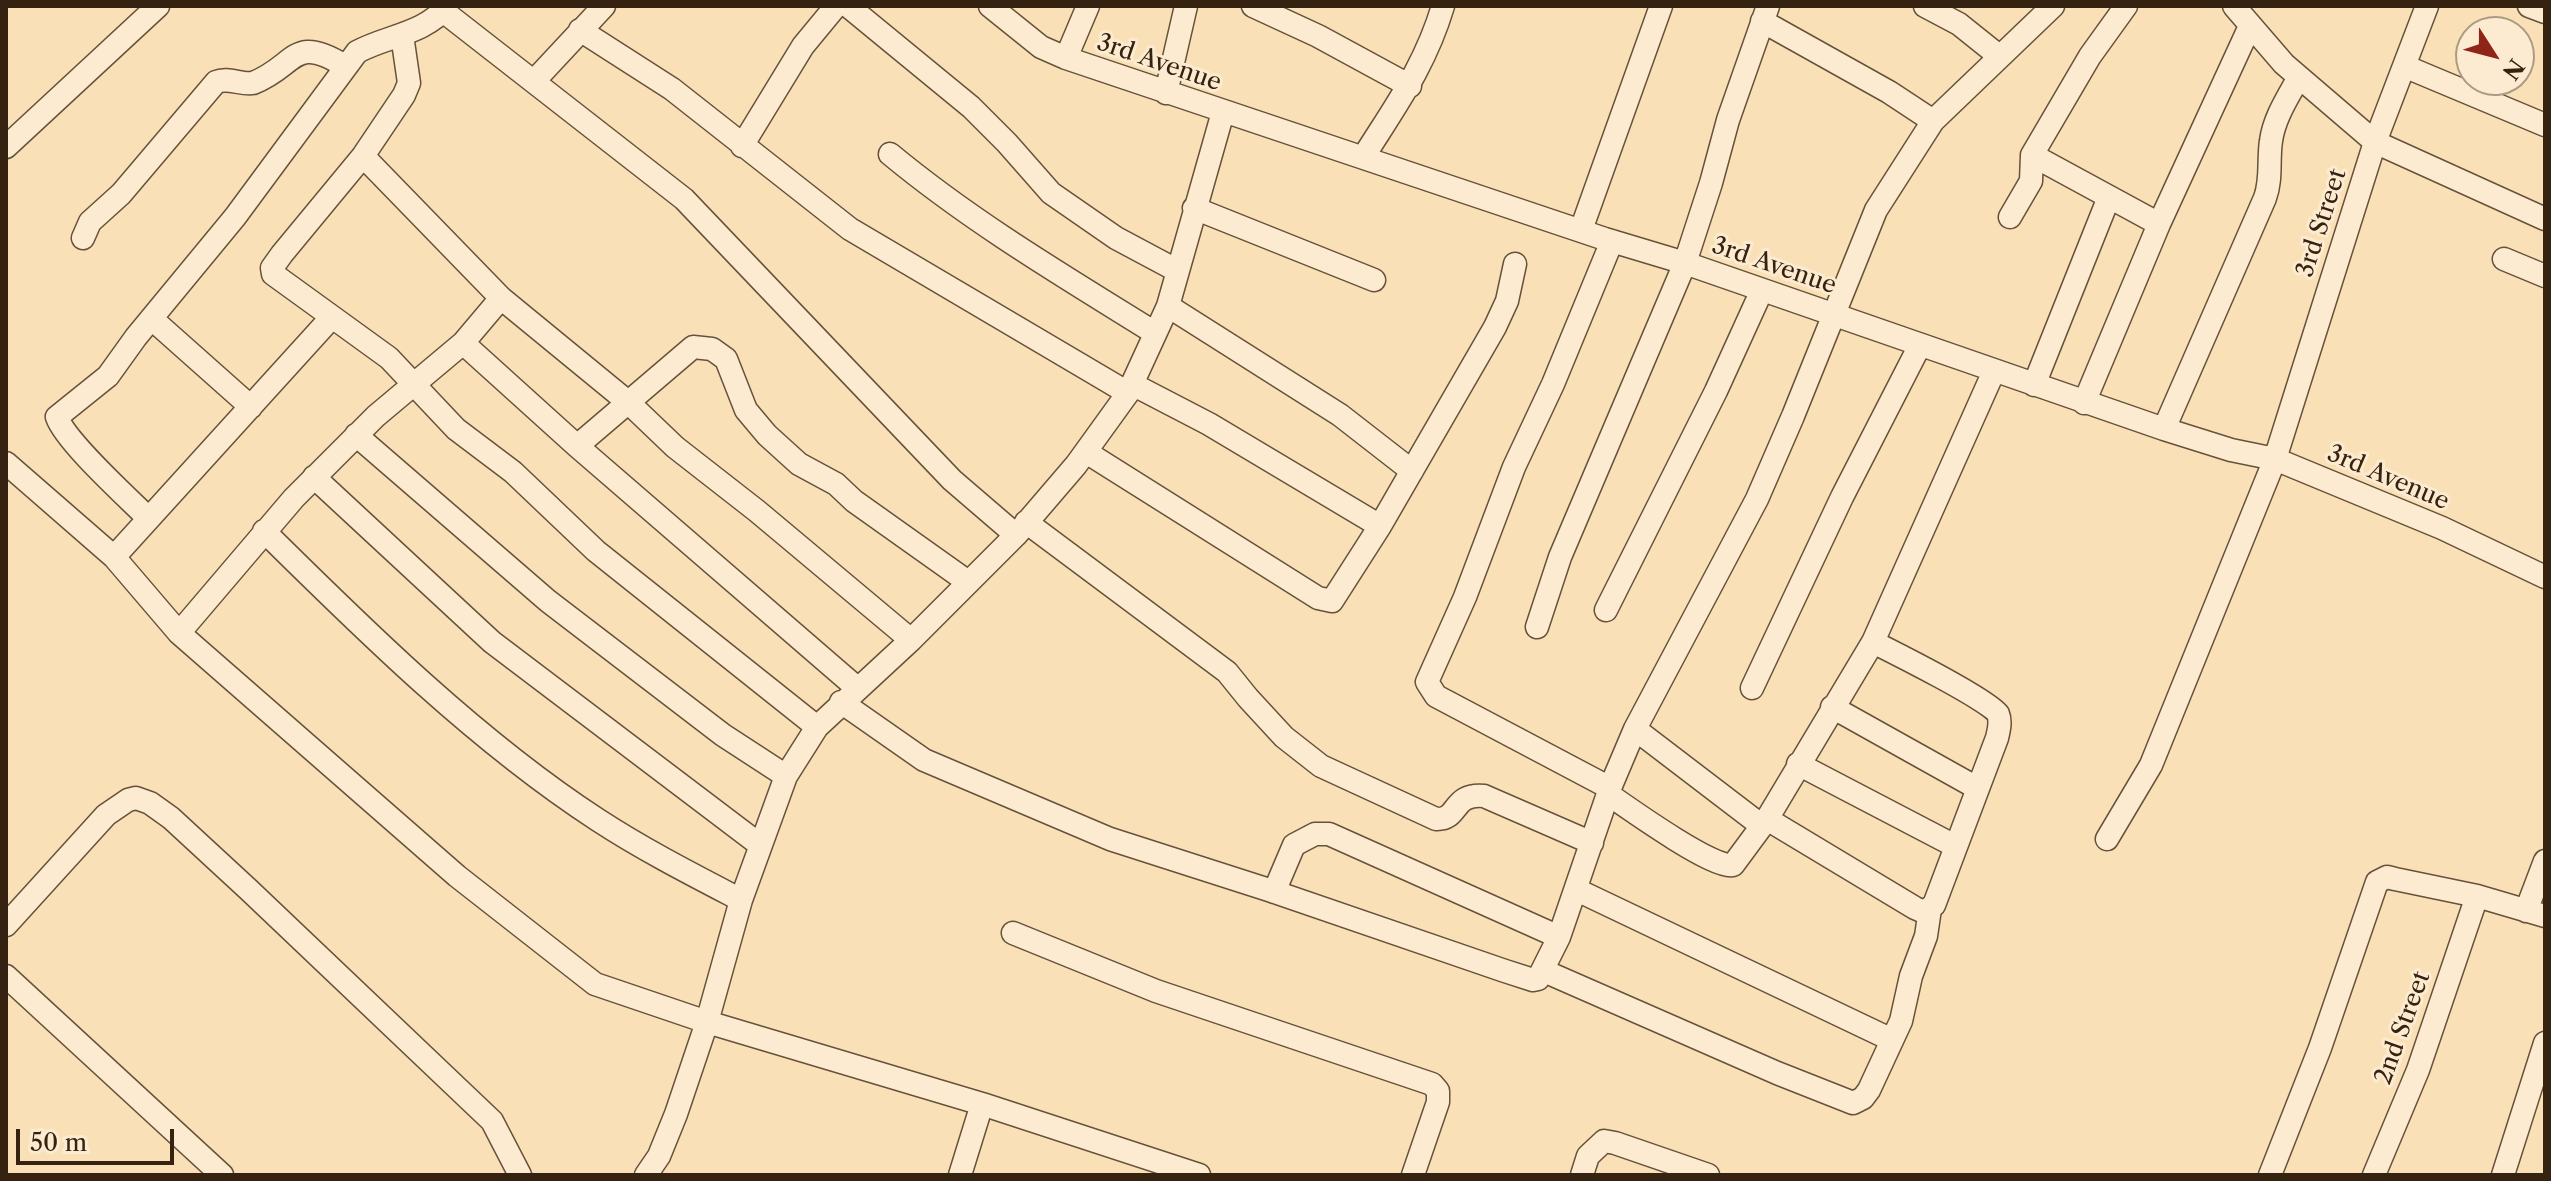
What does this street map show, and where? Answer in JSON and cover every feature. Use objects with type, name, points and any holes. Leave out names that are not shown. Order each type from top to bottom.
[{"type":"street","points":[[6,147],[158,6]]},
{"type":"street","points":[[535,80],[604,6]]},
{"type":"street","points":[[742,146],[803,46],[836,6]]},
{"type":"street","points":[[848,6],[971,107],[1051,193],[1116,238],[1176,270]]},
{"type":"street","name":"3rd Avenue","points":[[990,6],[1041,47],[1066,58],[1685,263],[2084,403],[2231,450],[2275,459],[2442,528],[2545,577]]},
{"type":"street","points":[[1066,58],[1088,6]]},
{"type":"street","points":[[1166,93],[1186,6]]},
{"type":"street","points":[[1253,6],[1318,36],[1410,86]]},
{"type":"street","points":[[1364,156],[1410,86],[1435,33],[1443,6]]},
{"type":"street","points":[[1581,230],[1661,6]]},
{"type":"street","points":[[1925,6],[1964,15],[1999,56]]},
{"type":"street","points":[[463,343],[924,760],[1110,839],[1533,980],[1538,979],[1559,937],[1609,791],[1635,729],[1757,499],[1876,210],[1933,121],[2053,6]]},
{"type":"street","points":[[2010,217],[2031,181],[2032,155],[2090,56],[2126,6]]},
{"type":"street","points":[[2234,6],[2284,64],[2375,142],[2545,219]]},
{"type":"street","name":"3rd Street","points":[[2107,839],[2151,765],[2275,459],[2375,142],[2427,6]]},
{"type":"street","points":[[2529,6],[2545,12]]},
{"type":"street","points":[[147,517],[102,473],[63,429],[57,417],[108,376],[235,217],[357,52],[417,29],[445,8],[684,199],[952,480],[1227,672],[1284,737],[1321,766],[1436,819],[1449,816],[1460,800],[1471,795],[1484,796],[1592,843]]},
{"type":"street","points":[[1537,627],[1560,557],[1685,263],[1728,120],[1765,14],[1933,121]]},
{"type":"street","points":[[2084,403],[2159,224],[2250,26]]},
{"type":"street","points":[[580,30],[672,89],[850,229],[1130,388],[1209,424],[1380,526]]},
{"type":"street","points":[[402,35],[409,83],[404,95],[363,156],[295,238],[272,271],[278,280],[389,358],[456,429],[513,472],[596,551],[817,727]]},
{"type":"street","points":[[83,238],[90,222],[121,194],[216,82],[253,83],[298,54],[310,51],[324,53],[345,66]]},
{"type":"street","points":[[2404,66],[2545,125]]},
{"type":"street","points":[[2164,429],[2265,198],[2271,137],[2280,112],[2299,77]]},
{"type":"street","points":[[646,1175],[665,1142],[707,1022],[741,900],[786,776],[817,727],[911,640],[1021,529],[1086,452],[1130,388],[1168,306],[1223,112]]},
{"type":"street","points":[[890,154],[932,189],[1048,267],[1155,333]]},
{"type":"street","points":[[2032,155],[2159,224]]},
{"type":"street","points":[[363,156],[501,298],[629,403],[675,447],[911,640]]},
{"type":"street","points":[[2034,385],[2109,197]]},
{"type":"street","points":[[1194,208],[1374,280]]},
{"type":"street","points":[[1612,241],[1553,384],[1514,467],[1465,597],[1427,682],[1436,696],[1609,791],[1706,857],[1728,867],[1742,856],[1764,822],[1873,642],[1994,371]]},
{"type":"street","points":[[2504,259],[2545,276]]},
{"type":"street","points":[[1086,452],[1318,598],[1329,601],[1338,594],[1380,526],[1495,327],[1507,301],[1515,264]]},
{"type":"street","points":[[1606,610],[1716,391],[1762,290]]},
{"type":"street","points":[[179,633],[264,531],[314,477],[356,435],[463,343],[501,298]]},
{"type":"street","points":[[1168,306],[1340,415],[1412,471]]},
{"type":"street","points":[[114,557],[147,517],[331,318]]},
{"type":"street","points":[[152,319],[251,407]]},
{"type":"street","points":[[1752,688],[1842,497],[1920,345]]},
{"type":"street","points":[[577,446],[693,347],[712,349],[726,359],[746,410],[767,435],[799,464],[836,484],[866,510],[968,582]]},
{"type":"street","points":[[356,435],[548,601],[723,735],[786,776]]},
{"type":"street","points":[[6,463],[114,557],[179,633],[457,876],[595,984],[707,1022],[982,1104],[1199,1175]]},
{"type":"street","points":[[314,477],[492,642],[760,845]]},
{"type":"street","points":[[264,531],[500,748],[598,820],[741,900]]},
{"type":"street","points":[[1635,729],[1764,822],[1924,912],[1934,905],[1997,738],[1999,718],[1996,711],[1873,642]]},
{"type":"street","points":[[1832,707],[1977,788]]},
{"type":"street","points":[[1798,764],[1955,846]]},
{"type":"street","points":[[6,925],[106,815],[128,800],[136,798],[150,803],[171,818],[249,890],[492,1121],[520,1175]]},
{"type":"street","points":[[1274,892],[1294,845],[1315,834],[1329,834],[1559,937]]},
{"type":"street","points":[[2270,1175],[2320,1048],[2377,882],[2387,877],[2477,896],[2535,914],[2545,861]]},
{"type":"street","points":[[1577,890],[1892,1040]]},
{"type":"street","name":"2nd Street","points":[[2374,1175],[2418,1070],[2477,896]]},
{"type":"street","points":[[1544,971],[1853,1103],[1863,1098],[1901,1021],[1911,976],[1926,936],[1930,909]]},
{"type":"street","points":[[1013,933],[1156,991],[1432,1084],[1439,1096],[1413,1175]]},
{"type":"street","points":[[6,976],[222,1175]]},
{"type":"street","points":[[2503,1175],[2545,1043]]},
{"type":"street","points":[[960,1175],[982,1104]]},
{"type":"street","points":[[1582,1175],[1588,1156],[1604,1141],[1708,1175]]}]
